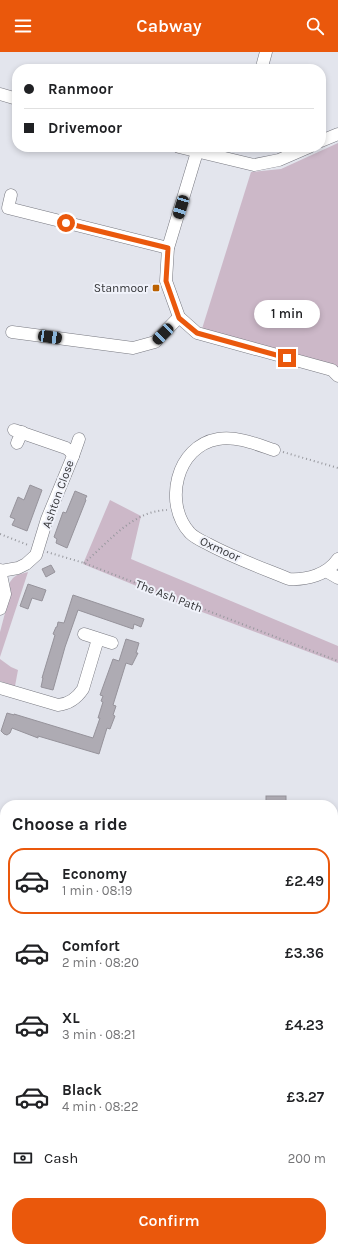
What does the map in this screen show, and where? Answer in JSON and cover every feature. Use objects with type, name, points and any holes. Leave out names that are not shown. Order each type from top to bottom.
[{"type":"street","points":[[0,94],[12,98]]},
{"type":"street","points":[[326,139],[338,134]]},
{"type":"street","points":[[297,152],[279,160],[254,165],[197,152],[168,248],[166,281],[179,318],[197,333],[332,370],[338,376]]},
{"type":"street","points":[[11,195],[8,208],[168,248]]},
{"type":"street","points":[[17,336],[133,348],[154,342],[179,318]]},
{"type":"street","name":"Ashton Close","points":[[0,570],[18,568],[26,564],[33,559],[39,550],[47,520],[73,456],[66,448],[18,435]]},
{"type":"street","points":[[73,456],[79,439]]},
{"type":"street","name":"Oxmoor","points":[[274,450],[240,439],[218,439],[195,450],[186,459],[175,487],[177,511],[186,528],[197,539],[218,550],[289,579],[300,580],[314,576],[326,571],[338,559]]},
{"type":"street","points":[[0,570],[5,594],[0,609]]},
{"type":"street","points":[[326,571],[338,578]]},
{"type":"street","points":[[84,634],[112,643]]},
{"type":"street","points":[[0,688],[58,705],[67,704],[78,696],[82,689],[98,638]]},
{"type":"path","points":[[274,450],[338,468]]},
{"type":"path","points":[[84,563],[119,530],[141,516],[167,510]]},
{"type":"path","name":"The Ash Path","points":[[0,534],[39,550],[84,563],[338,661]]},
{"type":"shaded area","points":[[338,143],[338,367],[201,332],[251,172],[281,169],[318,152],[326,152],[326,148]]},
{"type":"shaded area","points":[[110,500],[141,516],[131,559],[338,646],[338,663],[178,603],[83,564]]},
{"type":"shaded area","points":[[28,572],[0,657],[0,632],[10,582],[17,575]]},
{"type":"shaded area","points":[[0,659],[18,670],[15,686],[0,681]]},
{"type":"building","points":[[30,485],[42,490],[27,531],[12,525],[15,519],[10,517],[18,497],[24,500]]},
{"type":"building","points":[[75,491],[87,496],[67,548],[56,543],[57,539],[54,537],[63,512],[66,513]]},
{"type":"building","points":[[51,565],[55,572],[46,577],[42,569]]},
{"type":"building","points":[[28,584],[46,590],[42,601],[32,598],[28,609],[20,606]]},
{"type":"building","points":[[73,595],[144,619],[141,627],[134,624],[133,629],[78,610],[65,647],[53,690],[41,687],[42,678],[55,635],[53,634],[58,622],[64,623]]},
{"type":"building","points":[[126,639],[139,643],[136,653],[138,653],[132,665],[126,663],[113,705],[116,706],[113,715],[115,716],[110,729],[107,728],[99,754],[38,736],[38,738],[12,728],[10,733],[7,735],[1,731],[7,713],[93,738],[100,718],[98,718],[103,702],[101,701],[103,696],[100,695],[113,659],[119,661]]},
{"type":"building","points":[[266,796],[286,796],[286,800],[266,800]]},
{"type":"place","name":"Stanmoor","points":[[156,288]]},
{"type":"route","points":[[66,223],[168,248],[166,281],[179,318],[197,333],[287,358]]}]
